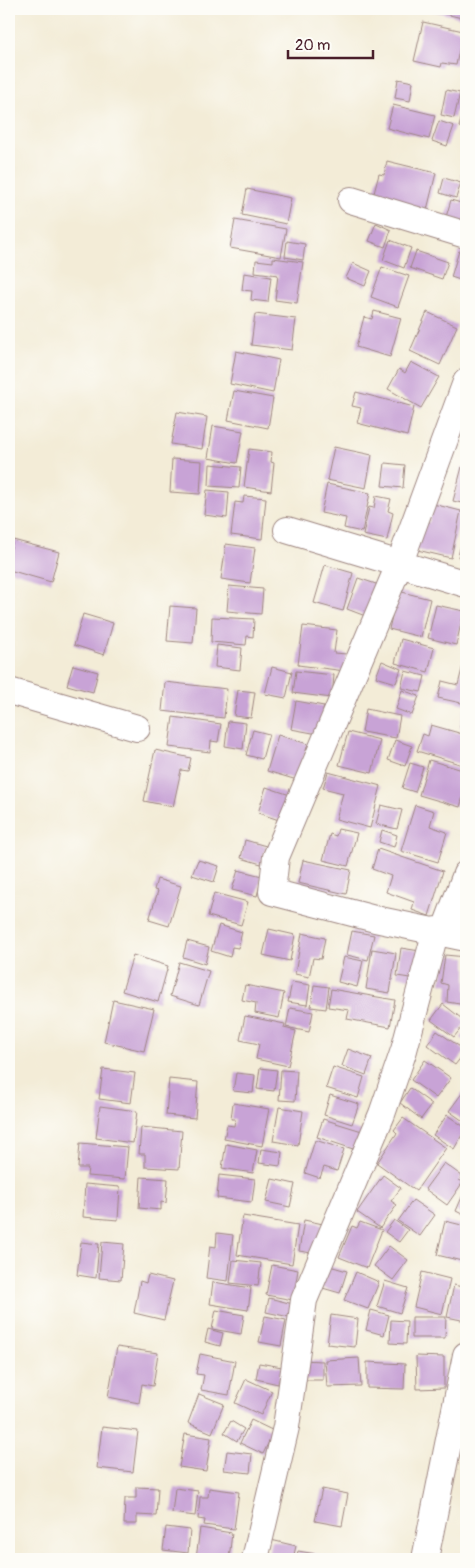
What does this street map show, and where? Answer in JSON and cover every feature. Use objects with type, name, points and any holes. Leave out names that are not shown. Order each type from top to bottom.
[{"type":"street","points":[[351,200],[466,235]]},
{"type":"street","points":[[449,934],[375,919],[272,892],[276,857],[399,565],[466,382]]},
{"type":"street","points":[[287,530],[466,584]]},
{"type":"street","points":[[9,692],[136,728]]},
{"type":"street","points":[[255,1559],[286,1427],[304,1300],[385,1105],[449,934],[466,874]]},
{"type":"street","points":[[425,1559],[466,1355]]},
{"type":"building","points":[[425,9],[464,9],[462,18]]},
{"type":"building","points":[[423,22],[463,31],[456,65],[442,63],[441,67],[414,61]]},
{"type":"building","points":[[398,79],[413,82],[410,101],[395,98]]},
{"type":"building","points":[[446,90],[460,93],[454,118],[441,115]]},
{"type":"building","points":[[466,101],[466,129],[459,127]]},
{"type":"building","points":[[393,105],[435,115],[429,139],[387,128]]},
{"type":"building","points":[[439,121],[454,126],[447,146],[432,141]]},
{"type":"building","points":[[387,161],[436,173],[427,210],[373,197],[379,174],[384,175]]},
{"type":"building","points":[[466,162],[466,178],[461,176]]},
{"type":"building","points":[[444,178],[461,183],[456,198],[440,193]]},
{"type":"building","points":[[247,189],[291,198],[286,224],[242,215]]},
{"type":"building","points":[[466,189],[466,223],[446,217],[451,200],[461,203]]},
{"type":"building","points":[[235,220],[286,229],[281,257],[230,248]]},
{"type":"building","points":[[376,223],[391,230],[385,247],[369,241]]},
{"type":"building","points":[[390,240],[411,248],[404,268],[383,260]]},
{"type":"building","points":[[287,241],[305,244],[303,260],[285,257]]},
{"type":"building","points":[[416,251],[448,262],[442,279],[410,268]]},
{"type":"building","points":[[459,251],[466,253],[466,282],[451,277]]},
{"type":"building","points":[[273,258],[303,262],[297,303],[275,300],[278,275],[255,272],[256,260],[273,262]]},
{"type":"building","points":[[353,263],[371,271],[365,286],[346,278]]},
{"type":"building","points":[[382,267],[409,276],[398,307],[371,297]]},
{"type":"building","points":[[244,273],[271,277],[268,302],[251,300],[252,291],[242,290]]},
{"type":"building","points":[[374,311],[401,318],[390,357],[356,347],[364,317],[372,319]]},
{"type":"building","points":[[427,312],[457,326],[440,365],[410,351]]},
{"type":"building","points":[[255,314],[296,319],[292,350],[251,345]]},
{"type":"building","points":[[236,351],[279,360],[273,393],[230,384]]},
{"type":"building","points":[[411,362],[439,377],[421,408],[388,389],[399,369],[405,373]]},
{"type":"building","points":[[234,391],[273,398],[268,428],[228,420]]},
{"type":"building","points":[[356,392],[414,407],[407,436],[357,423],[361,408],[352,406]]},
{"type":"building","points":[[177,412],[207,417],[202,449],[171,444]]},
{"type":"building","points":[[213,426],[243,431],[237,463],[208,458]]},
{"type":"building","points":[[334,447],[372,455],[366,488],[327,480]]},
{"type":"building","points":[[249,449],[272,452],[271,462],[274,463],[271,491],[244,487]]},
{"type":"building","points":[[172,459],[202,461],[200,494],[170,492]]},
{"type":"building","points":[[385,463],[405,465],[403,488],[382,486]]},
{"type":"building","points":[[210,464],[241,467],[239,488],[209,486]]},
{"type":"building","points":[[462,467],[466,468],[466,504],[453,501]]},
{"type":"building","points":[[327,484],[370,493],[362,532],[344,528],[346,518],[321,513]]},
{"type":"building","points":[[207,490],[229,492],[227,518],[204,515]]},
{"type":"building","points":[[244,496],[266,498],[262,539],[231,535],[235,502],[243,503]]},
{"type":"building","points":[[376,496],[391,499],[388,511],[393,513],[387,540],[363,535],[369,507],[374,508]]},
{"type":"building","points":[[433,504],[461,511],[451,558],[413,549],[419,520],[429,523]]},
{"type":"building","points":[[466,523],[466,559],[458,557]]},
{"type":"building","points":[[13,540],[59,552],[51,582],[9,570],[9,555]]},
{"type":"building","points":[[226,544],[255,548],[250,583],[221,579]]},
{"type":"building","points":[[325,565],[353,573],[343,611],[314,603]]},
{"type":"building","points":[[358,578],[379,585],[368,617],[347,609]]},
{"type":"building","points":[[229,586],[263,589],[261,614],[227,611]]},
{"type":"building","points":[[398,591],[430,599],[421,637],[389,629]]},
{"type":"building","points":[[436,605],[464,611],[456,645],[428,638]]},
{"type":"building","points":[[170,606],[196,608],[193,643],[167,641]]},
{"type":"building","points":[[83,614],[113,623],[104,655],[74,645]]},
{"type":"building","points":[[212,617],[254,619],[253,637],[247,636],[246,645],[211,642]]},
{"type":"building","points":[[303,626],[337,630],[334,653],[347,654],[345,671],[298,665]]},
{"type":"building","points":[[401,639],[434,648],[428,672],[395,663]]},
{"type":"building","points":[[217,645],[242,648],[240,670],[215,667]]},
{"type":"building","points":[[382,661],[401,669],[396,683],[376,677]]},
{"type":"building","points":[[464,661],[466,661],[466,704],[438,698],[442,681],[458,685]]},
{"type":"building","points":[[73,665],[98,672],[93,692],[67,685]]},
{"type":"building","points":[[272,667],[292,672],[286,698],[265,694]]},
{"type":"building","points":[[296,671],[334,675],[332,698],[293,693]]},
{"type":"building","points":[[405,671],[425,676],[421,692],[401,688]]},
{"type":"building","points":[[165,682],[227,689],[224,718],[162,711]]},
{"type":"building","points":[[238,690],[255,692],[251,718],[234,716]]},
{"type":"building","points":[[402,690],[419,696],[412,715],[396,709]]},
{"type":"building","points":[[296,701],[324,706],[318,734],[291,729]]},
{"type":"building","points":[[366,709],[400,716],[396,738],[362,732]]},
{"type":"building","points":[[464,709],[466,710],[466,728],[460,727]]},
{"type":"building","points":[[173,717],[221,724],[218,742],[211,741],[210,752],[169,747]]},
{"type":"building","points":[[228,721],[246,723],[243,749],[225,746]]},
{"type":"building","points":[[431,725],[466,735],[466,766],[417,751],[423,734],[428,736]]},
{"type":"building","points":[[253,730],[269,734],[262,759],[246,755]]},
{"type":"building","points":[[348,732],[380,740],[372,773],[339,765]]},
{"type":"building","points":[[278,735],[308,744],[297,780],[267,771]]},
{"type":"building","points":[[395,740],[412,746],[405,766],[388,760]]},
{"type":"building","points":[[155,750],[191,758],[188,771],[181,770],[173,807],[144,801]]},
{"type":"building","points":[[429,760],[466,771],[466,786],[460,807],[419,795]]},
{"type":"building","points":[[410,763],[423,767],[415,792],[402,788]]},
{"type":"building","points":[[328,772],[381,786],[370,828],[336,819],[343,793],[323,788]]},
{"type":"building","points":[[266,787],[290,795],[282,821],[258,813]]},
{"type":"building","points":[[381,805],[402,810],[397,829],[376,824]]},
{"type":"building","points":[[415,805],[434,811],[430,826],[447,832],[438,862],[401,851]]},
{"type":"building","points":[[338,829],[357,833],[348,866],[323,860],[330,834],[336,836]]},
{"type":"building","points":[[382,830],[397,835],[394,847],[379,842]]},
{"type":"building","points":[[245,840],[266,846],[261,864],[241,858]]},
{"type":"building","points":[[378,849],[443,871],[429,916],[412,910],[414,902],[386,892],[391,876],[372,869]]},
{"type":"building","points":[[198,860],[219,866],[214,882],[192,875]]},
{"type":"building","points":[[303,860],[351,870],[346,894],[298,883]]},
{"type":"building","points":[[238,870],[262,876],[257,896],[232,890]]},
{"type":"building","points":[[157,879],[181,886],[169,926],[149,920],[158,891],[154,890]]},
{"type":"building","points":[[214,893],[248,902],[241,925],[208,916]]},
{"type":"building","points":[[219,925],[242,932],[238,948],[232,947],[230,957],[211,951]]},
{"type":"building","points":[[269,929],[295,935],[290,961],[263,955]]},
{"type":"building","points":[[352,931],[374,935],[368,960],[347,955]]},
{"type":"building","points":[[302,933],[325,938],[321,959],[313,958],[309,977],[295,974]]},
{"type":"building","points":[[187,941],[209,947],[205,964],[183,957]]},
{"type":"building","points":[[401,948],[420,951],[416,979],[397,976]]},
{"type":"building","points":[[372,949],[396,953],[390,993],[366,989]]},
{"type":"building","points":[[133,955],[168,966],[158,1002],[122,991]]},
{"type":"building","points":[[445,955],[466,957],[466,1005],[447,1002],[448,985],[441,983]]},
{"type":"building","points":[[344,957],[363,961],[357,987],[338,982]]},
{"type":"building","points":[[179,962],[209,971],[199,1005],[170,996]]},
{"type":"building","points":[[292,982],[310,985],[307,1005],[288,1002]]},
{"type":"building","points":[[245,985],[284,993],[279,1018],[255,1013],[256,1003],[242,1000]]},
{"type":"building","points":[[314,985],[329,987],[326,1009],[311,1007]]},
{"type":"building","points":[[331,989],[395,1000],[390,1027],[347,1019],[349,1010],[328,1007]]},
{"type":"building","points":[[113,1000],[154,1009],[144,1051],[104,1042]]},
{"type":"building","points":[[443,1004],[466,1022],[454,1037],[431,1020]]},
{"type":"building","points":[[290,1008],[313,1012],[309,1032],[286,1027]]},
{"type":"building","points":[[245,1016],[285,1024],[284,1028],[296,1031],[288,1066],[256,1059],[259,1044],[240,1040]]},
{"type":"building","points":[[437,1031],[466,1051],[455,1065],[427,1045]]},
{"type":"building","points":[[466,1031],[466,1042],[461,1038]]},
{"type":"building","points":[[348,1049],[372,1058],[366,1075],[342,1066]]},
{"type":"building","points":[[425,1060],[451,1078],[436,1098],[411,1080]]},
{"type":"building","points":[[333,1067],[364,1077],[358,1098],[326,1088]]},
{"type":"building","points":[[260,1068],[277,1070],[274,1091],[257,1089]]},
{"type":"building","points":[[103,1069],[135,1073],[131,1103],[99,1099]]},
{"type":"building","points":[[281,1070],[297,1071],[295,1101],[279,1100]]},
{"type":"building","points":[[236,1073],[255,1075],[253,1093],[233,1091]]},
{"type":"building","points":[[169,1079],[198,1082],[195,1118],[166,1115]]},
{"type":"building","points":[[410,1088],[432,1104],[421,1119],[400,1103]]},
{"type":"building","points":[[463,1092],[466,1094],[466,1123],[449,1111]]},
{"type":"building","points":[[330,1095],[359,1104],[352,1124],[324,1115]]},
{"type":"building","points":[[233,1103],[269,1109],[262,1146],[224,1139],[227,1125],[234,1126],[235,1119],[231,1119]]},
{"type":"building","points":[[100,1106],[137,1111],[133,1143],[96,1138]]},
{"type":"building","points":[[279,1107],[303,1111],[298,1145],[273,1141]]},
{"type":"building","points":[[447,1115],[466,1128],[454,1149],[433,1135]]},
{"type":"building","points":[[403,1118],[446,1148],[416,1191],[377,1163],[397,1133],[394,1130]]},
{"type":"building","points":[[323,1119],[362,1131],[356,1150],[317,1137]]},
{"type":"building","points":[[141,1127],[182,1131],[179,1169],[145,1167],[145,1154],[139,1154]]},
{"type":"building","points":[[315,1140],[344,1149],[337,1171],[324,1167],[320,1178],[305,1173]]},
{"type":"building","points":[[80,1143],[128,1147],[125,1179],[87,1176],[88,1168],[78,1168]]},
{"type":"building","points":[[226,1144],[257,1150],[253,1173],[222,1168]]},
{"type":"building","points":[[261,1149],[282,1152],[280,1166],[259,1163]]},
{"type":"building","points":[[444,1163],[462,1176],[459,1180],[463,1182],[447,1205],[425,1189]]},
{"type":"building","points":[[219,1175],[255,1179],[252,1202],[217,1198]]},
{"type":"building","points":[[383,1175],[401,1188],[391,1201],[397,1205],[380,1228],[357,1212]]},
{"type":"building","points":[[141,1177],[168,1179],[166,1203],[161,1202],[161,1210],[139,1208]]},
{"type":"building","points":[[272,1179],[295,1184],[290,1207],[266,1202]]},
{"type":"building","points":[[85,1184],[120,1187],[118,1220],[83,1217]]},
{"type":"building","points":[[466,1188],[466,1216],[456,1211]]},
{"type":"building","points":[[413,1200],[435,1215],[420,1236],[398,1221]]},
{"type":"building","points":[[243,1216],[298,1225],[292,1264],[237,1255]]},
{"type":"building","points":[[304,1220],[323,1224],[318,1254],[299,1251]]},
{"type":"building","points":[[394,1220],[408,1230],[399,1242],[385,1232]]},
{"type":"building","points":[[445,1221],[466,1226],[466,1262],[437,1255]]},
{"type":"building","points":[[360,1222],[382,1230],[367,1268],[339,1257],[352,1226],[357,1228]]},
{"type":"building","points":[[217,1233],[233,1235],[228,1281],[206,1278],[210,1246],[216,1247]]},
{"type":"building","points":[[81,1242],[99,1244],[96,1278],[77,1275]]},
{"type":"building","points":[[102,1242],[124,1244],[121,1280],[99,1278]]},
{"type":"building","points":[[389,1246],[408,1260],[393,1280],[374,1266]]},
{"type":"building","points":[[233,1260],[261,1263],[258,1286],[230,1283]]},
{"type":"building","points":[[272,1265],[298,1270],[293,1300],[266,1295]]},
{"type":"building","points":[[326,1265],[347,1271],[340,1293],[319,1287]]},
{"type":"building","points":[[356,1272],[379,1282],[368,1309],[344,1300]]},
{"type":"building","points":[[422,1272],[450,1279],[442,1314],[414,1307]]},
{"type":"building","points":[[148,1275],[173,1281],[164,1320],[134,1313],[140,1281],[146,1283]]},
{"type":"building","points":[[385,1281],[408,1288],[400,1313],[377,1306]]},
{"type":"building","points":[[213,1282],[251,1288],[248,1310],[210,1304]]},
{"type":"building","points":[[454,1285],[466,1288],[466,1321],[447,1317]]},
{"type":"building","points":[[269,1298],[297,1305],[294,1318],[266,1312]]},
{"type":"building","points":[[216,1310],[244,1315],[241,1334],[212,1329]]},
{"type":"building","points":[[371,1310],[389,1315],[384,1335],[366,1330]]},
{"type":"building","points":[[331,1315],[358,1319],[355,1347],[327,1344]]},
{"type":"building","points":[[265,1316],[286,1320],[281,1346],[259,1342]]},
{"type":"building","points":[[412,1317],[446,1317],[445,1338],[412,1338]]},
{"type":"building","points":[[391,1320],[407,1321],[406,1344],[390,1343]]},
{"type":"building","points":[[208,1329],[223,1333],[220,1346],[205,1342]]},
{"type":"building","points":[[117,1347],[158,1353],[153,1386],[142,1384],[139,1403],[108,1397]]},
{"type":"building","points":[[200,1354],[235,1361],[229,1395],[201,1390],[204,1375],[196,1374]]},
{"type":"building","points":[[416,1356],[444,1357],[444,1388],[417,1389]]},
{"type":"building","points":[[359,1358],[361,1386],[327,1387],[325,1360]]},
{"type":"building","points":[[300,1360],[323,1361],[323,1380],[300,1380]]},
{"type":"building","points":[[367,1362],[405,1364],[404,1389],[367,1388]]},
{"type":"building","points":[[259,1363],[282,1367],[278,1384],[256,1379]]},
{"type":"building","points":[[246,1379],[272,1391],[261,1415],[235,1403]]},
{"type":"building","points":[[199,1394],[224,1404],[212,1433],[188,1423]]},
{"type":"building","points":[[251,1420],[274,1431],[263,1454],[240,1443]]},
{"type":"building","points":[[231,1421],[244,1429],[237,1441],[224,1433]]},
{"type":"building","points":[[102,1427],[138,1431],[133,1472],[97,1468]]},
{"type":"building","points":[[185,1434],[211,1438],[206,1471],[179,1467]]},
{"type":"building","points":[[227,1451],[252,1454],[250,1473],[224,1470]]},
{"type":"building","points":[[136,1487],[158,1488],[156,1516],[137,1515],[137,1524],[124,1524],[125,1498],[136,1498]]},
{"type":"building","points":[[175,1488],[198,1491],[195,1516],[172,1513]]},
{"type":"building","points":[[209,1488],[239,1492],[234,1529],[204,1525],[205,1520],[198,1519],[200,1497],[208,1497]]},
{"type":"building","points":[[322,1489],[348,1494],[342,1526],[315,1521]]},
{"type":"building","points":[[166,1527],[190,1530],[188,1553],[163,1550]]},
{"type":"building","points":[[200,1528],[232,1533],[229,1559],[196,1559]]},
{"type":"building","points":[[271,1540],[296,1546],[293,1559],[267,1559]]},
{"type":"building","points":[[298,1551],[328,1556],[328,1559],[296,1559]]}]
